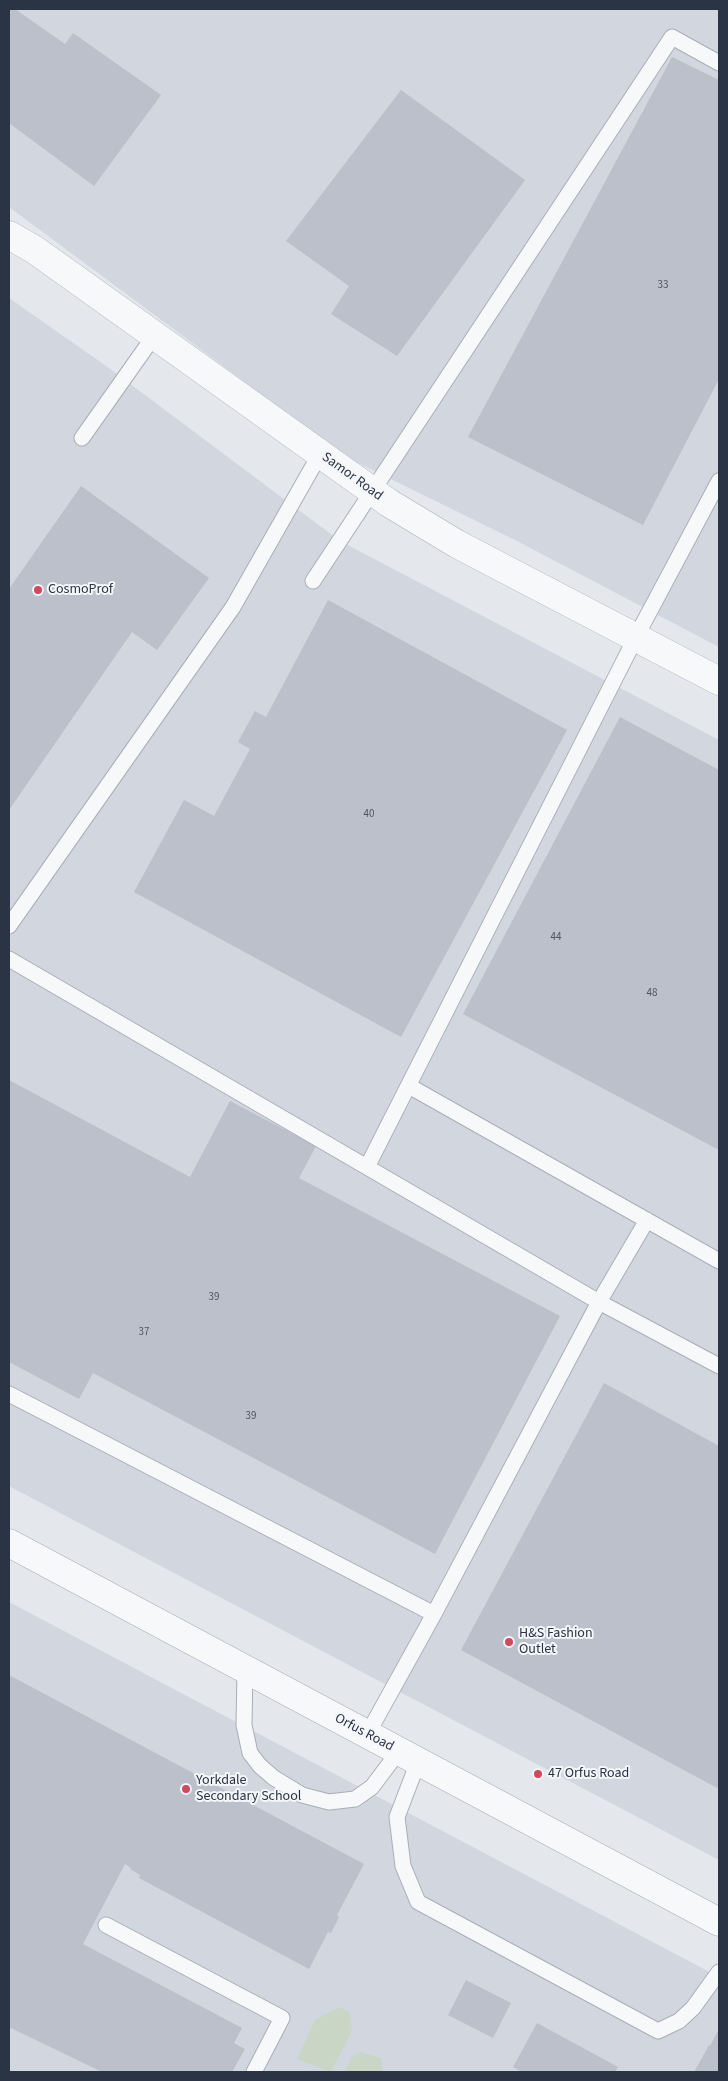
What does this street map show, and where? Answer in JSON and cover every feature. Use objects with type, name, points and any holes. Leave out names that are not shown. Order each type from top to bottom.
[{"type":"street","name":"Samor Road","points":[[9,235],[34,250],[372,491],[457,544],[636,637],[717,675]]},
{"type":"street","name":"Orfus Road","points":[[9,1544],[719,1921]]},
{"type":"lane","points":[[313,581],[672,37],[719,63]]},
{"type":"lane","points":[[82,438],[154,336]]},
{"type":"lane","points":[[9,926],[232,607],[320,454]]},
{"type":"lane","points":[[367,1167],[636,637],[719,481]]},
{"type":"lane","points":[[9,959],[599,1302],[719,1366]]},
{"type":"lane","points":[[409,1086],[719,1261]]},
{"type":"lane","points":[[367,1735],[434,1614],[599,1302],[647,1220]]},
{"type":"lane","points":[[9,1394],[434,1614]]},
{"type":"lane","points":[[245,1670],[244,1725],[250,1753],[260,1766],[274,1778],[302,1795],[329,1802],[355,1799],[408,1756]]},
{"type":"lane","points":[[408,1756],[398,1817],[403,1866],[418,1902],[658,2031],[679,2021],[693,2008],[719,1972]]},
{"type":"lane","points":[[106,1925],[282,2018],[254,2072]]},
{"type":"shaded area","points":[[9,9],[719,9],[719,647],[517,541],[346,457],[9,207]]},
{"type":"shaded area","points":[[9,298],[109,368],[340,541],[719,740],[719,1860],[9,1486]]},
{"type":"shaded area","name":"Yorkdale Secondary School","points":[[9,1602],[719,1977],[719,2072],[9,2072]]},
{"type":"green space","points":[[339,2007],[350,2012],[352,2031],[331,2072],[297,2059],[315,2020]]},
{"type":"green space","points":[[361,2052],[381,2058],[383,2072],[344,2072],[353,2056]]},
{"type":"building","points":[[9,9],[15,9],[65,44],[73,33],[161,95],[94,186],[9,123]]},
{"type":"building","points":[[672,57],[719,80],[719,379],[643,525],[468,437]]},
{"type":"building","points":[[401,90],[525,180],[397,356],[331,314],[349,286],[286,241]]},
{"type":"building","points":[[81,486],[209,578],[157,650],[132,632],[9,810],[9,589]]},
{"type":"building","points":[[328,600],[567,730],[401,1037],[134,892],[184,800],[214,816],[250,749],[238,742],[255,711],[266,717]]},
{"type":"building","points":[[620,717],[719,770],[719,1150],[463,1014]]},
{"type":"building","points":[[9,1080],[190,1177],[230,1101],[316,1146],[299,1178],[560,1316],[435,1554],[93,1373],[79,1399],[9,1362]]},
{"type":"building","points":[[604,1383],[719,1446],[719,1789],[461,1650]]},
{"type":"building","points":[[9,1675],[364,1864],[337,1915],[339,1917],[331,1933],[328,1932],[309,1969],[139,1878],[140,1875],[125,1864],[83,1944],[242,2028],[234,2043],[245,2049],[232,2072],[102,2072],[9,2027]]},
{"type":"building","points":[[466,1980],[511,2003],[493,2038],[448,2015]]},
{"type":"building","points":[[537,2023],[618,2067],[615,2072],[522,2072],[513,2067]]},
{"type":"building","points":[[719,2029],[719,2072],[694,2072],[710,2046]]},
{"type":"place","name":"CosmoProf","points":[[38,590]]},
{"type":"place","name":"H&S Fashion Outlet","points":[[509,1642]]},
{"type":"place","name":"47 Orfus Road","points":[[538,1774]]},
{"type":"place","name":"Yorkdale Secondary School","points":[[186,1789]]}]
